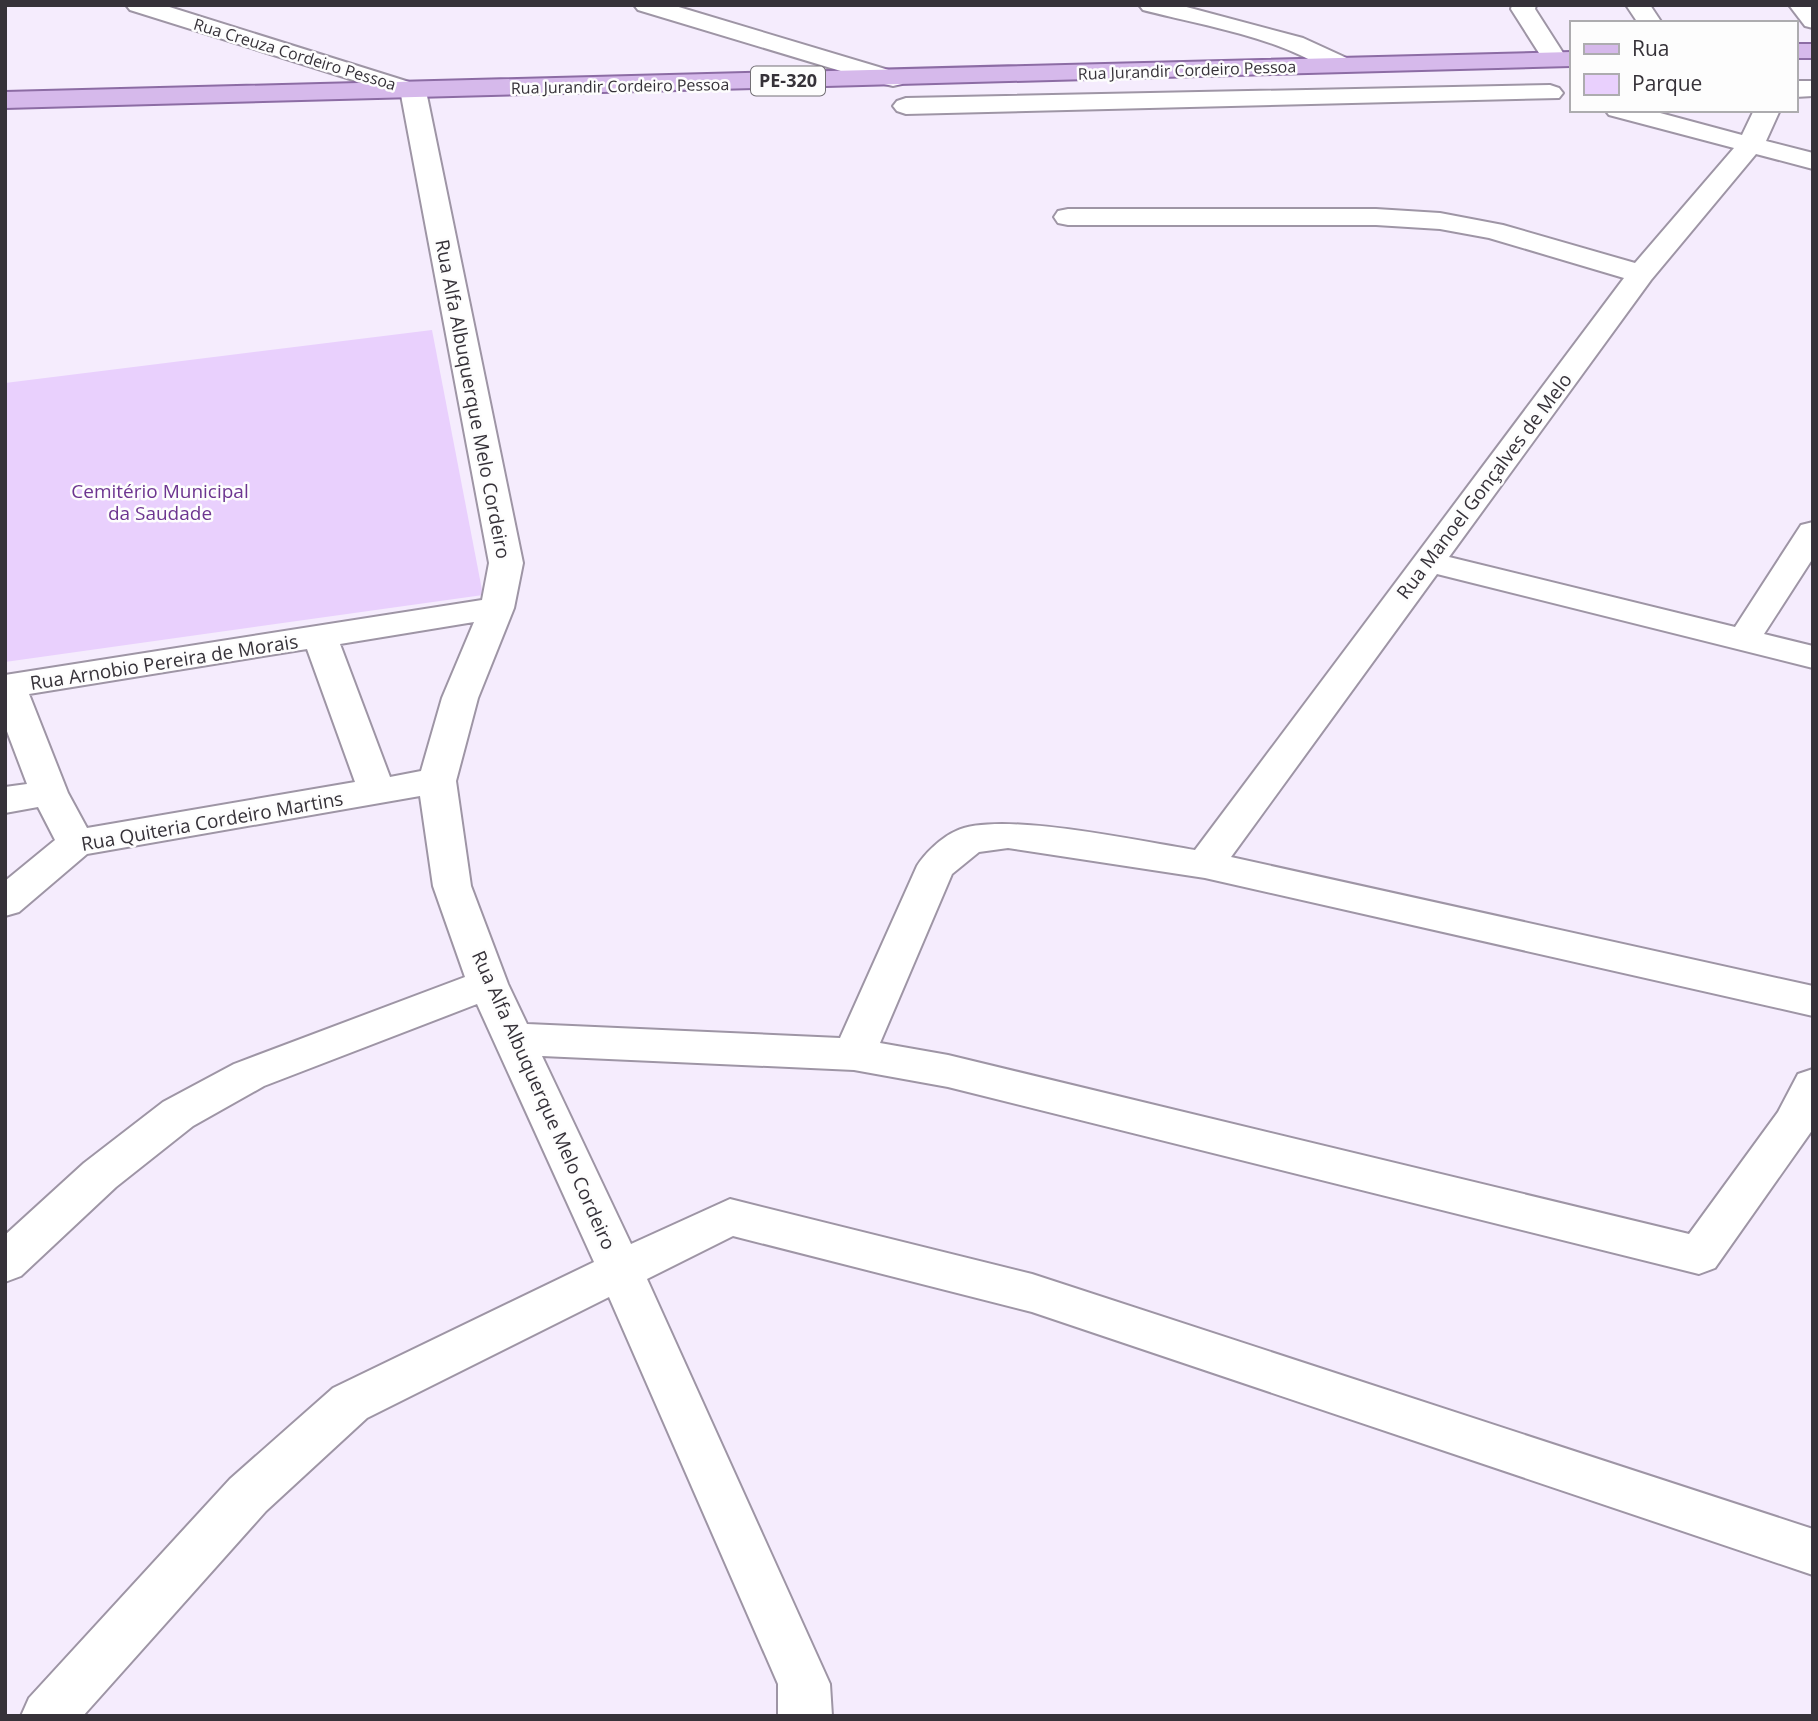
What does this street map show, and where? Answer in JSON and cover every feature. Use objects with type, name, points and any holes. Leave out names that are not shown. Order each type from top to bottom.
[{"type":"main road","name":"Rua Jurandir Cordeiro Pessoa","points":[[5,100],[893,79],[1441,62],[1556,52]]},
{"type":"street","name":"Rua Creuza Cordeiro Pessoa","points":[[138,5],[413,91]]},
{"type":"street","points":[[646,5],[893,79]]},
{"type":"street","points":[[1151,5],[1294,43],[1342,65]]},
{"type":"street","points":[[1234,26],[1255,5]]},
{"type":"street","points":[[1524,5],[1522,9],[1556,52],[1570,39]]},
{"type":"street","points":[[1638,5],[1649,21]]},
{"type":"street","points":[[1801,5],[1813,21]]},
{"type":"street","points":[[1441,62],[1561,96]]},
{"type":"street","name":"Rua Alfa Albuquerque Melo Cordeiro","points":[[413,91],[506,564],[497,608],[460,698],[438,780],[452,886],[488,984],[621,1272],[804,1684],[805,1716]]},
{"type":"street","points":[[906,106],[1561,96]]},
{"type":"street","points":[[1626,112],[1813,161]]},
{"type":"street","name":"Rua Manoel Gonçalves de Melo","points":[[1205,865],[1641,274],[1751,144],[1766,112]]},
{"type":"street","points":[[1068,217],[1376,217],[1440,221],[1493,231],[1641,274]]},
{"type":"street","points":[[1744,639],[1813,532]]},
{"type":"street","points":[[1427,562],[1813,657]]},
{"type":"street","name":"Rua Arnobio Pereira de Morais","points":[[6,686],[497,608]]},
{"type":"street","points":[[320,638],[377,792]]},
{"type":"street","points":[[6,686],[49,793],[76,843]]},
{"type":"street","name":"Rua Quiteria Cordeiro Martins","points":[[5,902],[76,843],[438,780]]},
{"type":"street","points":[[5,800],[49,793]]},
{"type":"street","points":[[854,1054],[936,866],[969,840],[1008,835],[1205,865],[1813,1001]]},
{"type":"street","points":[[5,1263],[100,1175],[178,1114],[249,1074],[488,984]]},
{"type":"street","points":[[513,1039],[854,1054],[948,1071],[1699,1255],[1795,1122],[1813,1085]]},
{"type":"street","points":[[48,1716],[248,1495],[351,1403],[730,1217],[1032,1293],[1813,1552]]},
{"type":"green space","name":"Cemitério Municipal da Saudade","points":[[432,330],[483,595],[5,662],[5,383]]}]
